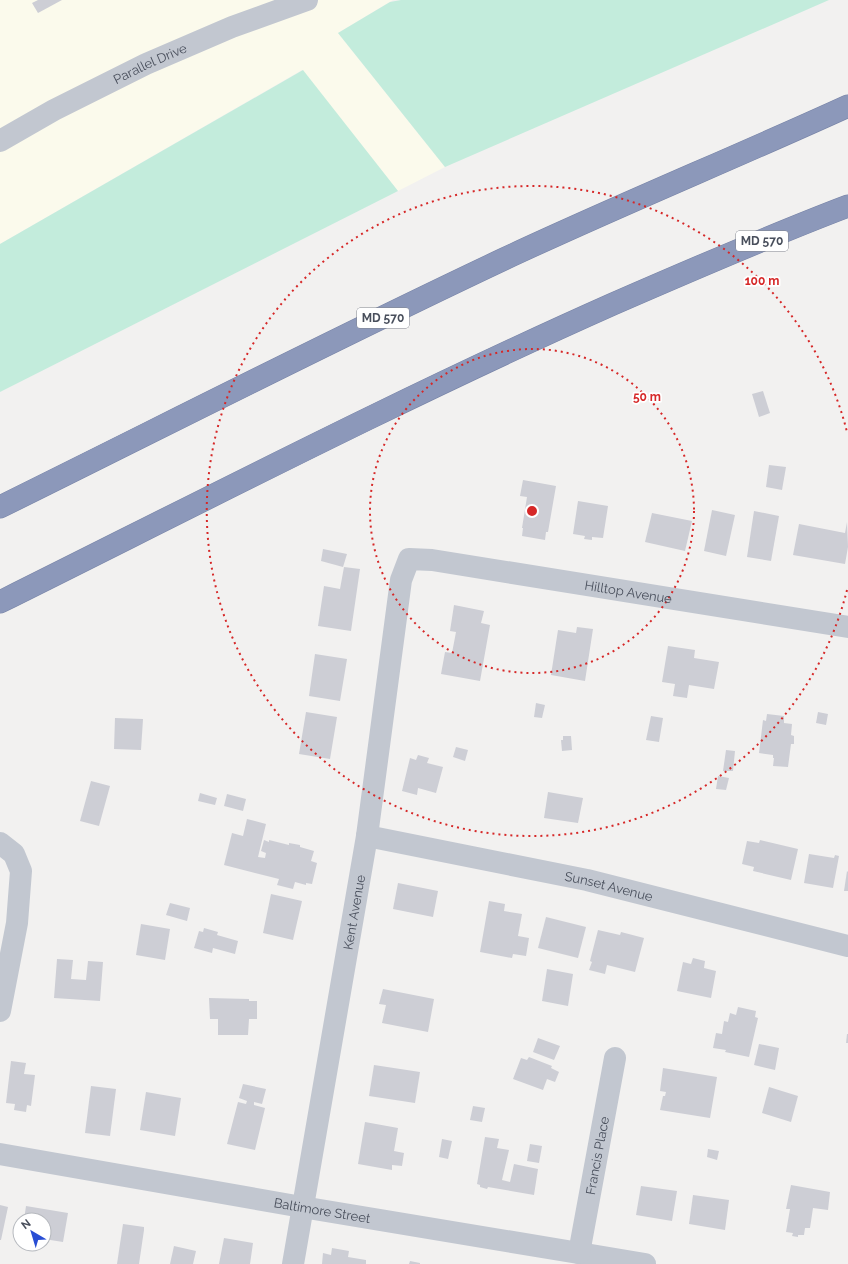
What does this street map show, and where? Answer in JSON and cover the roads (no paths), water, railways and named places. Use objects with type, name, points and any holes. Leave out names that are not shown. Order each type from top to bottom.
[{"type":"highway","points":[[772,141],[848,106]]},
{"type":"highway","name":"MD 570","points":[[0,507],[504,259],[630,202],[772,141],[848,113]]},
{"type":"highway","name":"MD 570","points":[[0,602],[385,410],[552,331],[676,276],[848,206]]},
{"type":"street","name":"Parallel Drive","points":[[0,141],[54,110],[146,64],[232,26],[307,0]]},
{"type":"street","name":"Hilltop Avenue","points":[[409,559],[432,560],[848,627]]},
{"type":"street","name":"Kent Avenue","points":[[292,1264],[367,836],[401,580],[409,559]]},
{"type":"street","name":"Sunset Avenue","points":[[367,836],[587,880],[848,946]]},
{"type":"street","points":[[0,843],[14,854],[21,871],[17,923],[0,1011]]},
{"type":"street","name":"Francis Place","points":[[579,1253],[615,1058]]},
{"type":"street","name":"Baltimore Street","points":[[0,1154],[302,1207],[645,1264]]}]
